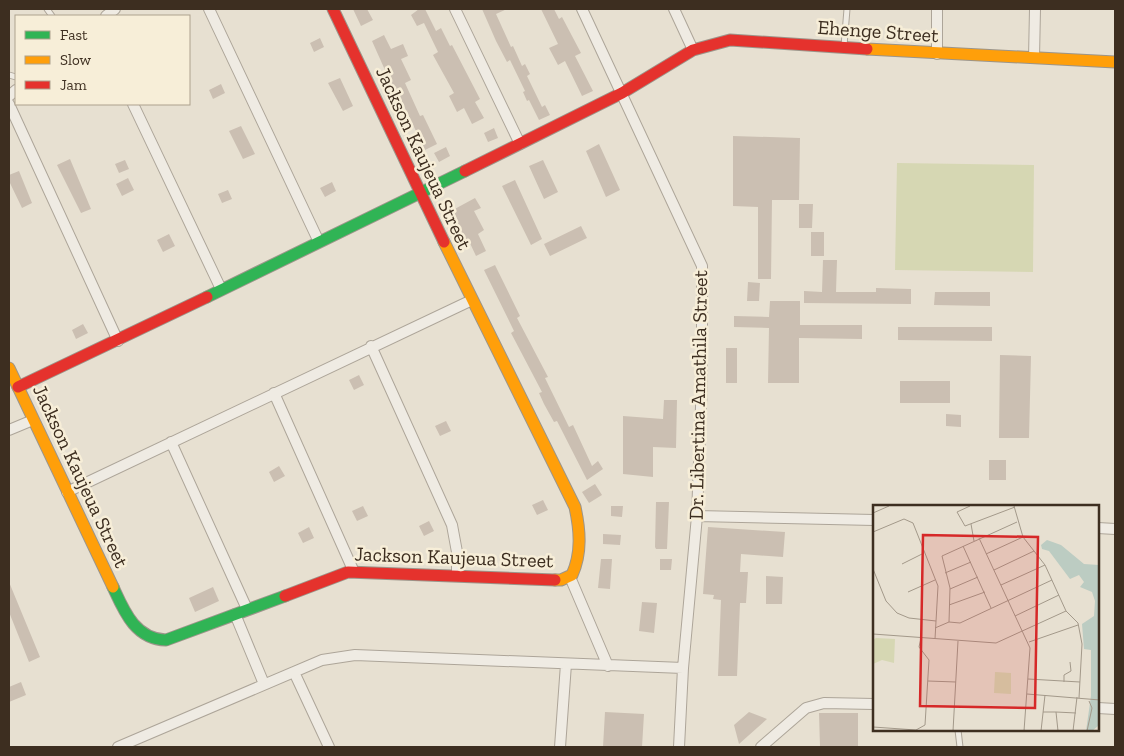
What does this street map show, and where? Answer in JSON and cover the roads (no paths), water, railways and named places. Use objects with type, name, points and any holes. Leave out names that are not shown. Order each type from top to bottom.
[{"type":"street","points":[[209,9],[319,242]]},
{"type":"street","name":"Jackson Kaujeua Street","points":[[9,368],[126,615],[140,631],[158,640],[166,640],[342,573],[561,580],[570,576],[576,569],[577,562],[579,521],[575,507],[420,194],[332,9]]},
{"type":"street","points":[[455,9],[520,144]]},
{"type":"street","name":"Dr. Libertina Amathila Street","points":[[582,9],[702,266],[702,380],[696,516],[683,668],[679,747]]},
{"type":"street","points":[[674,9],[693,50]]},
{"type":"street","points":[[937,9],[937,54]]},
{"type":"street","points":[[1034,58],[1035,9]]},
{"type":"street","name":"Ehenge Street","points":[[18,387],[118,341],[221,289],[420,194],[622,93],[693,50],[730,40],[844,46],[937,54],[1115,62]]},
{"type":"street","points":[[9,104],[118,341]]},
{"type":"street","points":[[133,105],[221,289]]},
{"type":"street","points":[[67,492],[371,346],[472,300]]},
{"type":"street","points":[[371,346],[452,526],[458,552],[457,576]]},
{"type":"street","points":[[274,393],[354,572]]},
{"type":"street","points":[[9,430],[33,420]]},
{"type":"street","points":[[171,442],[247,609]]},
{"type":"street","points":[[696,516],[873,520]]},
{"type":"street","points":[[1099,528],[1115,529]]},
{"type":"street","points":[[570,576],[608,666]]},
{"type":"street","points":[[235,614],[264,684]]},
{"type":"street","points":[[118,747],[322,660],[354,655],[683,668]]},
{"type":"street","points":[[560,747],[566,664]]},
{"type":"street","points":[[294,672],[329,747]]},
{"type":"street","points":[[762,747],[806,708],[824,703],[873,704]]},
{"type":"street","points":[[1099,708],[1115,709]]},
{"type":"lane","points":[[844,46],[847,9]]},
{"type":"lane","points":[[958,731],[960,747]]}]
